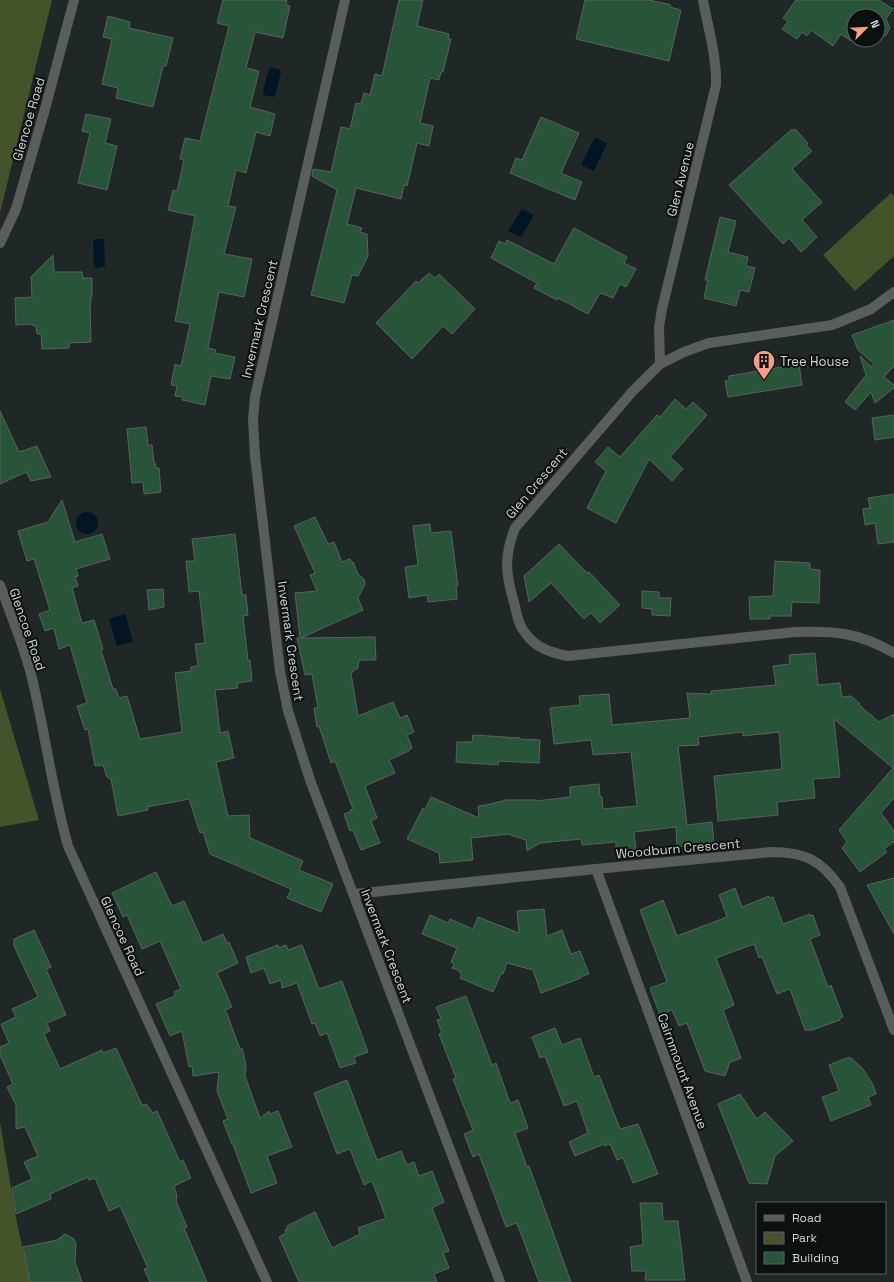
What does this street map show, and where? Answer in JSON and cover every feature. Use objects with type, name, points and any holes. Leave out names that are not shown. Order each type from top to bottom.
[{"type":"street","name":"Glencoe Road","points":[[0,242],[16,210],[74,0]]},
{"type":"street","name":"Invermark Crescent","points":[[345,0],[255,397],[253,420],[255,456],[280,671],[288,711],[310,780],[500,1282]]},
{"type":"street","name":"Glen Avenue","points":[[660,364],[659,327],[662,309],[716,85],[715,60],[703,0]]},
{"type":"street","name":"Glen Crescent","points":[[894,292],[871,309],[832,325],[709,343],[684,352],[660,364],[632,392],[515,528],[508,544],[506,564],[508,585],[520,625],[526,635],[536,645],[551,653],[568,656],[795,632],[834,632],[858,636],[877,643],[894,653]]},
{"type":"street","name":"Glencoe Road","points":[[0,585],[31,676],[60,818],[68,846],[267,1282]]},
{"type":"street","name":"Woodburn Crescent","points":[[354,894],[771,852],[788,852],[805,856],[824,869],[840,887],[894,1030]]},
{"type":"street","name":"Cairnmount Avenue","points":[[596,869],[747,1282]]},
{"type":"green space","points":[[0,0],[52,0],[0,213]]},
{"type":"green space","points":[[891,193],[894,197],[894,256],[855,291],[823,255]]},
{"type":"green space","points":[[0,689],[39,820],[0,827]]},
{"type":"green space","points":[[0,1122],[17,1223],[30,1282],[0,1282]]},
{"type":"water","points":[[272,67],[280,70],[281,72],[275,96],[273,97],[264,95],[263,92],[269,69]]},
{"type":"water","points":[[595,137],[607,143],[594,171],[581,165]]},
{"type":"water","points":[[522,209],[534,215],[521,237],[508,231]]},
{"type":"water","points":[[95,239],[103,239],[104,241],[105,266],[96,268],[94,266],[93,241]]},
{"type":"water","points":[[87,512],[95,515],[98,523],[95,531],[87,534],[79,531],[76,523],[79,515]]},
{"type":"water","points":[[125,614],[133,642],[117,646],[109,619]]},
{"type":"building","points":[[223,0],[287,0],[286,5],[290,6],[283,38],[255,32],[246,68],[259,71],[250,107],[275,114],[270,136],[256,132],[246,173],[236,170],[228,206],[236,207],[224,254],[252,259],[244,297],[219,292],[208,348],[216,350],[215,353],[235,357],[230,379],[211,376],[205,405],[182,400],[183,397],[175,396],[177,386],[171,385],[175,364],[181,366],[190,324],[175,321],[195,216],[168,210],[173,190],[177,191],[184,160],[180,159],[185,138],[200,141],[229,26],[217,23]]},
{"type":"building","points":[[399,0],[423,0],[417,26],[449,34],[448,39],[451,39],[443,72],[441,72],[439,80],[430,78],[420,123],[433,126],[429,146],[417,143],[407,186],[404,185],[401,199],[356,188],[347,224],[362,228],[360,232],[367,234],[368,256],[358,276],[352,275],[344,303],[311,295],[337,190],[312,176],[313,169],[331,172],[341,127],[350,129],[356,103],[361,104],[364,93],[370,95],[375,74],[382,76]]},
{"type":"building","points":[[585,0],[649,0],[671,5],[670,7],[681,10],[669,61],[576,39]]},
{"type":"building","points":[[796,0],[879,0],[893,9],[886,19],[886,8],[846,8],[846,38],[841,34],[833,46],[811,30],[807,36],[802,32],[797,39],[782,29],[788,22],[783,18]]},
{"type":"building","points":[[108,16],[130,22],[129,28],[173,38],[166,66],[163,66],[153,107],[116,98],[118,88],[102,84],[112,39],[103,37]]},
{"type":"building","points":[[886,19],[890,28],[886,35]]},
{"type":"building","points":[[86,114],[111,119],[105,143],[117,146],[107,190],[78,183],[90,133],[82,131]]},
{"type":"building","points":[[541,117],[579,133],[561,173],[582,182],[575,200],[510,173],[516,158],[522,160]]},
{"type":"building","points":[[792,129],[794,131],[795,129],[808,143],[806,145],[812,151],[792,169],[822,202],[802,220],[817,237],[801,252],[789,238],[783,244],[729,185]]},
{"type":"building","points":[[720,217],[736,221],[728,252],[748,257],[746,266],[755,268],[749,292],[740,290],[736,306],[704,298],[708,280],[705,280]]},
{"type":"building","points":[[574,228],[627,257],[624,263],[636,269],[626,287],[620,284],[613,298],[600,293],[588,314],[558,298],[557,300],[534,288],[537,283],[491,258],[499,241],[505,244],[507,240],[554,264]]},
{"type":"building","points":[[53,255],[54,272],[82,272],[83,278],[92,278],[92,296],[90,302],[91,342],[69,343],[69,348],[42,349],[41,334],[37,334],[36,326],[33,326],[33,324],[16,325],[15,298],[32,297],[31,277]]},
{"type":"building","points":[[429,273],[435,278],[439,274],[475,309],[452,334],[443,326],[412,359],[376,323],[416,281],[418,283]]},
{"type":"building","points":[[894,320],[894,366],[884,377],[894,385],[894,388],[875,403],[871,392],[855,410],[845,402],[866,375],[860,356],[872,367],[874,364],[858,350],[852,335]]},
{"type":"building","name":"Tree House","points":[[799,364],[802,385],[728,397],[725,381],[729,380],[729,376]]},
{"type":"building","points":[[675,399],[686,409],[693,402],[707,415],[670,457],[683,469],[672,481],[649,459],[616,523],[587,508],[606,471],[595,462],[608,447],[620,457],[657,415],[660,417]]},
{"type":"building","points":[[0,411],[19,452],[37,446],[51,477],[31,481],[26,472],[0,484]]},
{"type":"building","points":[[894,415],[894,437],[875,440],[872,418]]},
{"type":"building","points":[[146,427],[148,445],[152,445],[154,463],[156,468],[159,468],[161,492],[144,494],[143,482],[132,483],[127,429]]},
{"type":"building","points":[[894,494],[894,542],[878,544],[875,523],[865,525],[863,509],[870,508],[868,498]]},
{"type":"building","points":[[62,500],[75,542],[102,534],[110,559],[76,569],[78,576],[75,577],[78,586],[72,588],[82,623],[94,620],[103,649],[101,650],[113,689],[116,689],[119,698],[127,696],[140,739],[182,732],[175,673],[191,671],[191,667],[198,666],[195,644],[205,643],[199,591],[189,592],[186,561],[195,561],[192,539],[235,534],[242,595],[246,595],[248,615],[243,616],[248,661],[250,660],[252,681],[237,683],[238,688],[215,690],[220,733],[228,731],[234,758],[216,762],[228,816],[249,815],[250,838],[303,861],[299,870],[333,884],[321,912],[287,898],[291,889],[210,854],[203,832],[200,833],[189,799],[147,807],[148,810],[118,816],[111,779],[107,777],[103,765],[95,766],[88,729],[85,730],[77,706],[87,703],[70,645],[59,649],[54,628],[45,631],[39,614],[50,610],[34,559],[27,561],[18,531],[48,522]]},
{"type":"building","points":[[315,517],[328,544],[334,542],[342,562],[350,559],[351,562],[353,562],[358,574],[364,579],[365,584],[358,598],[363,610],[301,638],[375,637],[376,660],[359,660],[358,668],[351,673],[358,716],[393,702],[400,718],[407,715],[414,732],[407,735],[412,748],[409,751],[389,760],[395,773],[365,786],[377,818],[371,821],[380,843],[361,850],[353,830],[350,831],[344,814],[353,809],[335,761],[331,763],[319,726],[317,727],[314,708],[318,708],[312,674],[305,675],[297,638],[300,638],[295,593],[317,591],[310,575],[315,573],[294,526]]},
{"type":"building","points":[[430,524],[431,533],[451,531],[458,586],[456,586],[457,599],[428,602],[427,595],[409,598],[405,567],[418,565],[413,526]]},
{"type":"building","points":[[559,544],[587,573],[589,572],[620,605],[600,623],[591,613],[584,619],[551,583],[529,602],[524,576]]},
{"type":"building","points":[[775,561],[810,563],[810,569],[820,570],[819,603],[792,602],[791,616],[770,616],[770,619],[750,619],[749,597],[773,596]]},
{"type":"building","points":[[163,589],[164,607],[149,610],[147,590]]},
{"type":"building","points":[[642,591],[659,592],[659,598],[671,598],[670,616],[652,615],[652,609],[642,608]]},
{"type":"building","points":[[815,653],[818,685],[840,683],[842,697],[851,696],[879,722],[894,714],[894,798],[881,813],[894,831],[894,842],[884,849],[887,852],[860,872],[842,848],[847,842],[839,830],[893,768],[834,719],[840,777],[813,779],[815,798],[777,802],[778,815],[718,821],[714,776],[782,769],[779,732],[743,736],[743,732],[698,737],[699,745],[678,746],[687,825],[712,822],[714,843],[677,847],[676,827],[634,832],[636,849],[616,851],[616,842],[582,845],[581,839],[540,843],[527,851],[526,840],[508,834],[471,838],[473,860],[440,863],[439,853],[407,839],[423,808],[425,810],[431,797],[479,818],[478,806],[506,800],[536,801],[570,797],[570,787],[599,784],[603,809],[637,806],[631,752],[593,755],[591,740],[554,744],[550,708],[580,705],[579,696],[609,694],[612,725],[690,718],[687,693],[711,694],[711,691],[776,685],[773,666],[790,664],[789,655]]},
{"type":"building","points":[[473,735],[540,740],[539,763],[499,761],[498,765],[456,762],[457,742],[472,742]]},
{"type":"building","points":[[156,872],[172,906],[184,901],[203,943],[223,934],[227,943],[229,942],[238,963],[217,973],[232,1007],[225,1010],[240,1049],[242,1048],[246,1065],[245,1076],[260,1118],[269,1111],[270,1114],[278,1111],[292,1147],[267,1156],[277,1183],[251,1193],[223,1121],[228,1119],[217,1091],[219,1072],[193,1076],[192,1066],[189,1067],[182,1031],[170,1036],[156,1004],[175,996],[174,992],[181,989],[160,941],[142,949],[127,915],[123,917],[112,893]]},
{"type":"building","points":[[894,878],[894,934],[867,885]]},
{"type":"building","points":[[735,888],[742,907],[769,896],[769,898],[773,897],[783,924],[810,914],[810,916],[813,915],[820,935],[810,939],[828,987],[831,985],[843,1017],[840,1018],[840,1020],[812,1030],[805,1030],[790,989],[777,994],[762,957],[759,958],[754,944],[716,958],[734,1005],[723,1010],[741,1058],[730,1062],[725,1076],[705,1071],[687,1023],[679,1026],[672,1010],[660,1015],[650,988],[667,982],[640,910],[663,900],[677,936],[727,917],[719,895]]},
{"type":"building","points":[[544,909],[547,936],[562,930],[571,954],[580,951],[589,974],[541,993],[533,970],[507,963],[493,992],[460,978],[462,974],[459,972],[460,971],[452,968],[454,964],[451,962],[457,948],[422,934],[430,915],[448,923],[450,919],[473,929],[478,917],[519,933],[517,911]]},
{"type":"building","points":[[34,930],[51,967],[46,969],[66,1015],[47,1023],[50,1031],[44,1034],[60,1069],[102,1050],[103,1053],[116,1048],[142,1105],[146,1104],[153,1113],[157,1111],[180,1162],[183,1160],[191,1178],[174,1186],[177,1196],[176,1201],[187,1227],[184,1228],[207,1282],[150,1282],[144,1269],[148,1268],[120,1206],[109,1211],[95,1178],[89,1180],[88,1177],[50,1194],[51,1199],[16,1214],[12,1188],[32,1179],[24,1162],[38,1156],[25,1127],[16,1129],[16,1105],[7,1087],[13,1084],[0,1055],[0,1047],[9,1043],[1,1024],[16,1017],[12,1009],[38,997],[14,946],[14,939]]},
{"type":"building","points":[[278,945],[279,948],[286,945],[288,950],[302,945],[319,989],[342,981],[368,1052],[354,1057],[356,1063],[340,1068],[327,1033],[320,1036],[315,1023],[312,1024],[297,983],[282,988],[281,980],[270,984],[264,968],[251,973],[246,957]]},
{"type":"building","points":[[466,996],[492,1065],[496,1063],[510,1103],[518,1100],[528,1128],[515,1133],[527,1167],[529,1166],[571,1282],[539,1282],[518,1226],[516,1223],[506,1227],[479,1154],[473,1157],[464,1134],[473,1130],[453,1079],[456,1078],[439,1034],[442,1033],[437,1020],[441,1019],[436,1007]]},
{"type":"building","points":[[555,1028],[562,1045],[580,1038],[594,1077],[599,1075],[620,1129],[638,1124],[658,1174],[633,1183],[623,1158],[617,1160],[610,1144],[605,1146],[604,1144],[575,1156],[569,1142],[588,1133],[577,1101],[564,1106],[545,1056],[540,1058],[532,1037]]},
{"type":"building","points":[[850,1057],[863,1069],[873,1085],[876,1094],[868,1097],[871,1105],[831,1121],[822,1097],[839,1091],[829,1065]]},
{"type":"building","points":[[347,1080],[377,1160],[401,1151],[407,1165],[414,1162],[419,1176],[432,1171],[444,1202],[432,1208],[449,1251],[443,1253],[449,1268],[434,1274],[437,1282],[299,1282],[279,1237],[286,1233],[285,1230],[288,1228],[287,1226],[315,1212],[332,1248],[360,1234],[358,1228],[386,1218],[372,1181],[364,1185],[350,1149],[337,1154],[314,1093]]},
{"type":"building","points":[[740,1094],[757,1119],[765,1112],[793,1141],[775,1156],[767,1184],[749,1183],[718,1104]]},
{"type":"building","points":[[640,1203],[662,1203],[663,1221],[678,1221],[685,1280],[645,1280],[646,1271],[632,1271],[630,1247],[643,1245]]},
{"type":"building","points":[[65,1234],[74,1239],[76,1244],[75,1262],[82,1282],[30,1282],[23,1247],[57,1240]]},
{"type":"place","name":"Tree House","points":[[764,380]]}]
